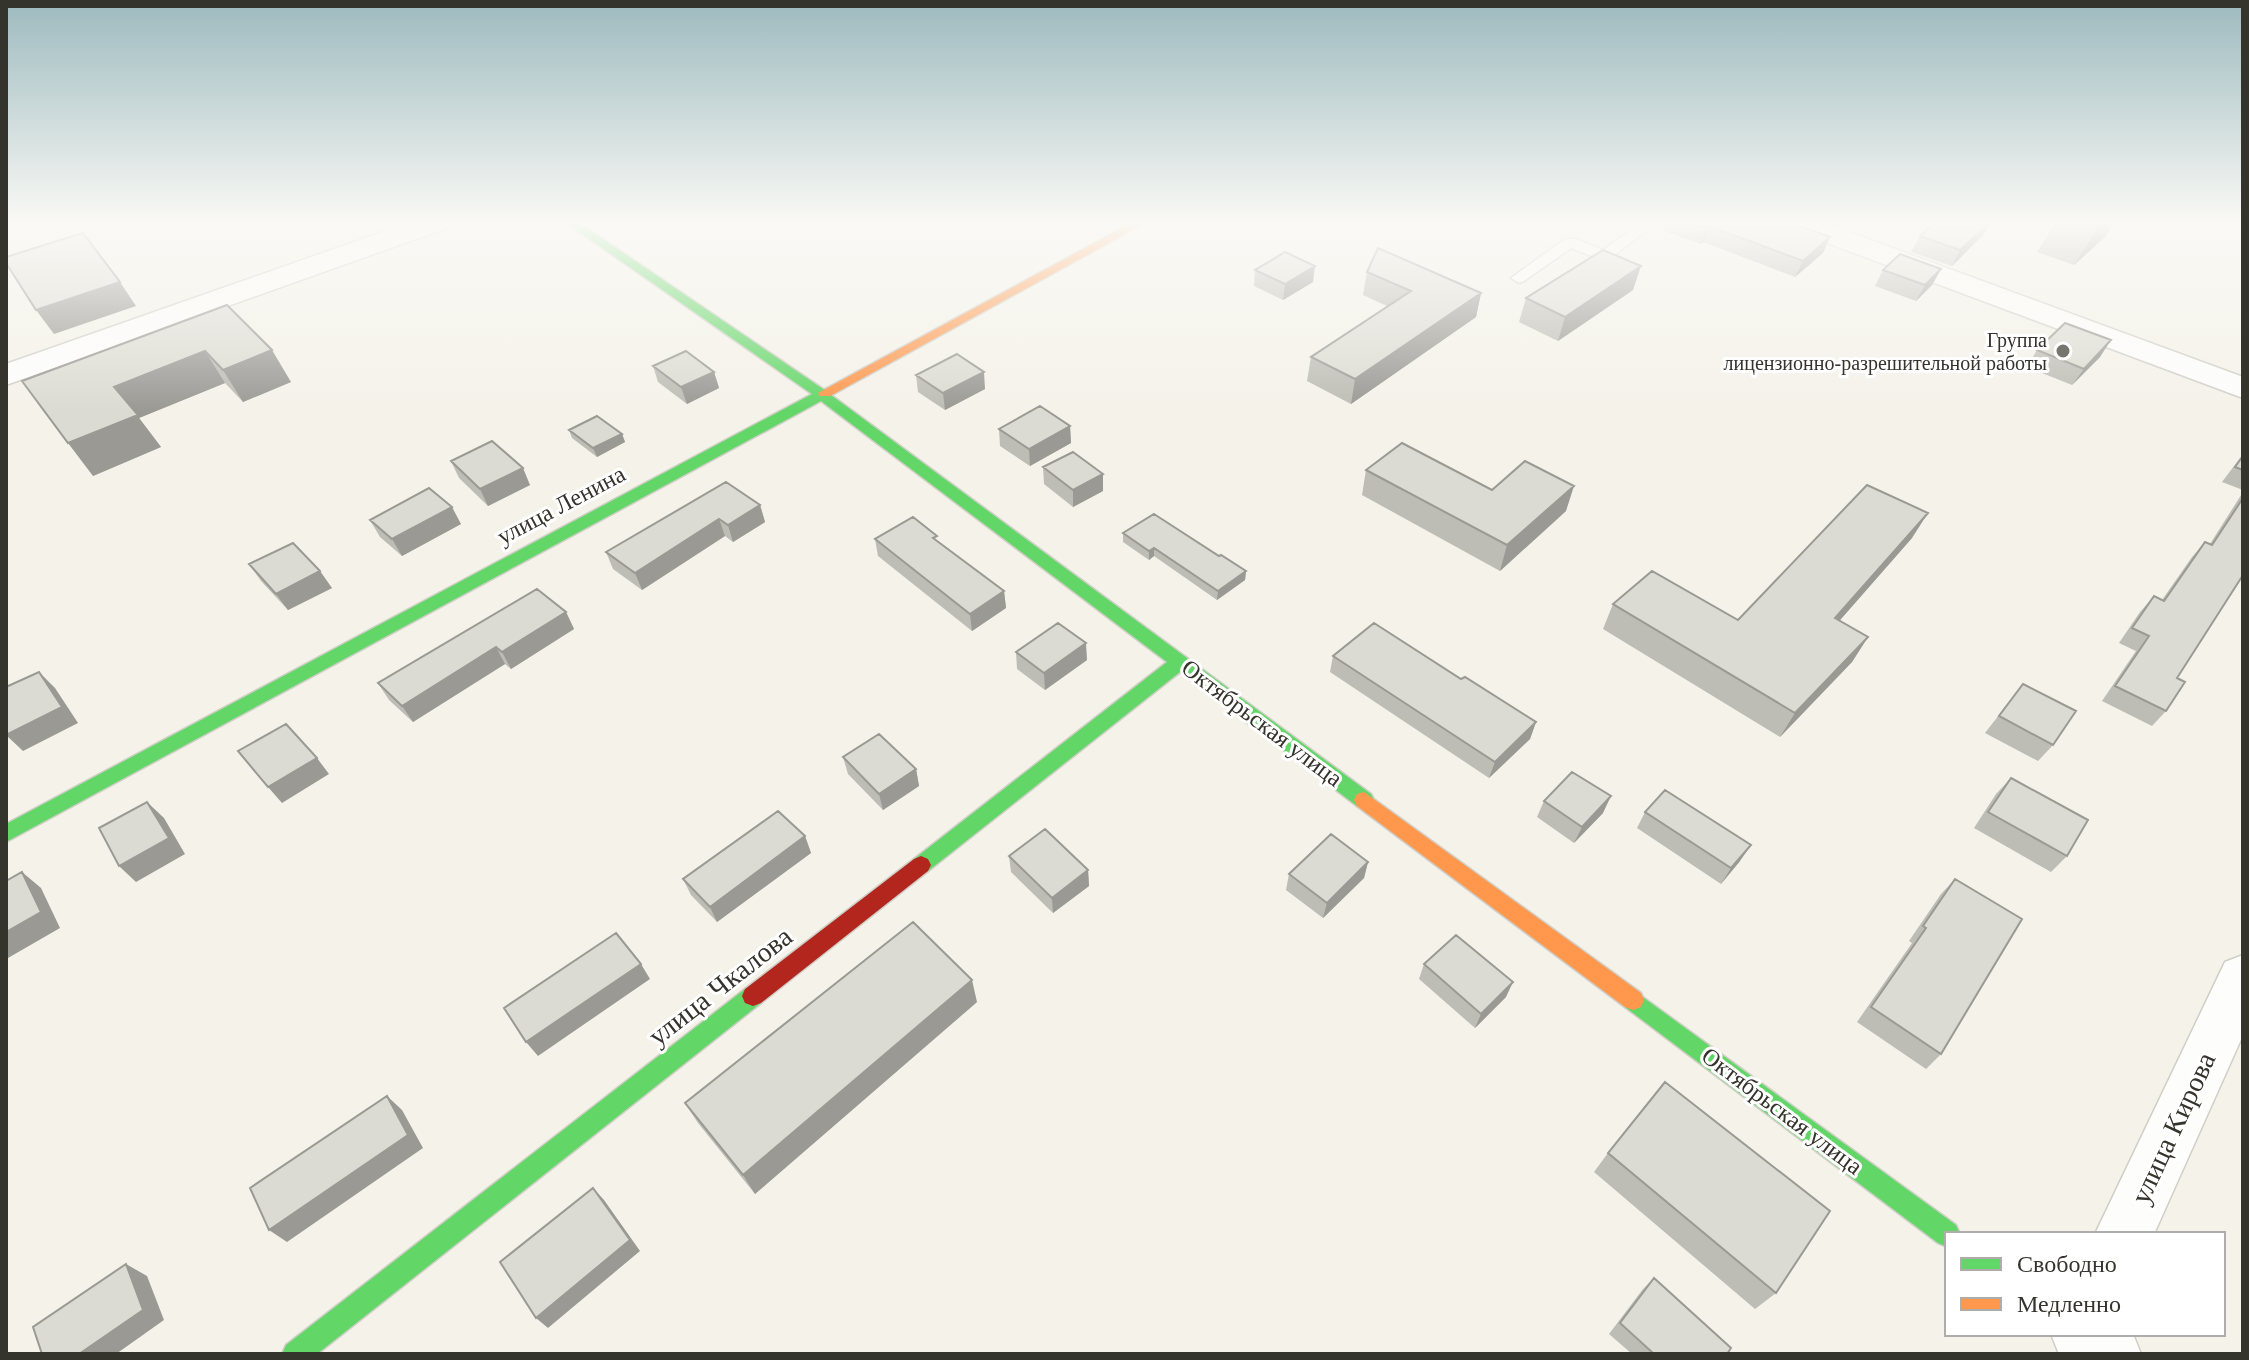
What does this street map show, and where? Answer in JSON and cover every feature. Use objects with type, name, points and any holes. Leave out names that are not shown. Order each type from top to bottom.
[{"type":"street","points":[[8,372],[255,285]]},
{"type":"street","name":"Октябрьская улица","points":[[663,285],[819,393],[1945,1233]]},
{"type":"street","name":"улица Ленина","points":[[6,834],[1021,285]]},
{"type":"street","points":[[1968,285],[2243,388]]},
{"type":"street","name":"улица Чкалова","points":[[295,1354],[1180,662]]},
{"type":"street","name":"улица Кирова","points":[[2125,1232],[2243,978]]},
{"type":"street","points":[[2067,1354],[2078,1336]]},
{"type":"street","points":[[2082,1336],[2110,1354]]},
{"type":"building","points":[[20,285],[110,285],[36,310]]},
{"type":"building","points":[[1398,285],[1464,285],[1481,293],[1355,379],[1311,357],[1411,291]]},
{"type":"building","points":[[1546,285],[1612,285],[1565,317],[1526,298]]},
{"type":"building","points":[[227,305],[272,350],[223,370],[205,351],[114,387],[138,415],[68,443],[22,381]]},
{"type":"building","points":[[2065,323],[2111,340],[2084,369],[2037,350]]},
{"type":"building","points":[[686,351],[714,372],[681,387],[653,366]]},
{"type":"building","points":[[957,354],[984,372],[943,393],[916,375]]},
{"type":"building","points":[[1040,406],[1070,426],[1029,449],[999,429]]},
{"type":"building","points":[[597,416],[622,434],[593,448],[569,430]]},
{"type":"building","points":[[492,441],[523,468],[480,489],[451,461]]},
{"type":"building","points":[[1402,443],[1492,490],[1525,461],[1574,486],[1507,545],[1366,470]]},
{"type":"building","points":[[1073,452],[1103,474],[1073,490],[1043,467]]},
{"type":"building","points":[[2243,456],[2243,470],[2235,467]]},
{"type":"building","points":[[726,482],[760,505],[728,525],[719,519],[635,573],[606,552]]},
{"type":"building","points":[[1867,485],[1928,513],[1835,618],[1868,637],[1795,713],[1613,604],[1652,571],[1738,620]]},
{"type":"building","points":[[429,488],[452,507],[392,539],[370,520]]},
{"type":"building","points":[[2243,498],[2243,575],[2177,678],[2185,682],[2166,711],[2115,686],[2149,636],[2132,628],[2154,596],[2164,601],[2205,542],[2212,545]]},
{"type":"building","points":[[1154,514],[1246,571],[1218,591],[1154,548],[1149,551],[1123,533]]},
{"type":"building","points":[[913,517],[937,536],[933,538],[1004,591],[970,614],[875,539]]},
{"type":"building","points":[[293,543],[320,571],[276,594],[249,564]]},
{"type":"building","points":[[537,589],[566,612],[502,652],[496,647],[402,706],[378,683]]},
{"type":"building","points":[[1058,623],[1086,643],[1044,673],[1016,652]]},
{"type":"building","points":[[1374,623],[1461,679],[1465,677],[1536,722],[1495,762],[1333,656]]},
{"type":"building","points":[[39,672],[62,707],[6,735],[6,687]]},
{"type":"building","points":[[2023,684],[2076,711],[2053,745],[1999,716]]},
{"type":"building","points":[[286,724],[317,758],[268,787],[238,751]]},
{"type":"building","points":[[879,734],[916,769],[879,794],[843,757]]},
{"type":"building","points":[[1572,772],[1611,796],[1582,827],[1544,801]]},
{"type":"building","points":[[2011,778],[2088,820],[2067,856],[1988,812]]},
{"type":"building","points":[[1665,790],[1751,845],[1731,868],[1645,812]]},
{"type":"building","points":[[147,802],[169,838],[119,866],[99,828]]},
{"type":"building","points":[[778,811],[805,836],[710,907],[683,879]]},
{"type":"building","points":[[1045,829],[1088,870],[1052,898],[1009,856]]},
{"type":"building","points":[[1331,834],[1368,862],[1327,903],[1289,874]]},
{"type":"building","points":[[22,872],[41,912],[6,932],[6,881]]},
{"type":"building","points":[[1955,879],[2022,919],[1941,1054],[1871,1007],[1926,928],[1923,926]]},
{"type":"building","points":[[913,922],[972,980],[743,1175],[685,1103]]},
{"type":"building","points":[[616,933],[641,964],[526,1042],[504,1008]]},
{"type":"building","points":[[1456,935],[1513,982],[1481,1014],[1424,964]]},
{"type":"building","points":[[1665,1082],[1830,1211],[1776,1293],[1608,1153]]},
{"type":"building","points":[[387,1096],[408,1135],[269,1230],[250,1188]]},
{"type":"building","points":[[593,1188],[630,1240],[536,1318],[500,1262]]},
{"type":"building","points":[[126,1264],[143,1310],[79,1354],[42,1354],[33,1327]]},
{"type":"building","points":[[1654,1278],[1731,1348],[1727,1354],[1654,1354],[1620,1323]]},
{"type":"traffic: fast","points":[[663,285],[819,393],[1364,800]]},
{"type":"traffic: fast","points":[[6,834],[825,393]]},
{"type":"traffic: fast","points":[[921,865],[1180,662]]},
{"type":"traffic: fast","points":[[295,1354],[753,996]]},
{"type":"traffic: fast","points":[[1633,1000],[1945,1233]]},
{"type":"traffic: slow","points":[[825,393],[1024,285]]},
{"type":"traffic: slow","points":[[1364,800],[1633,1000]]},
{"type":"traffic: jam","points":[[753,996],[921,865]]},
{"type":"place","name":"Группа лицензионно-разрешительной работы","points":[[2063,351]]}]
